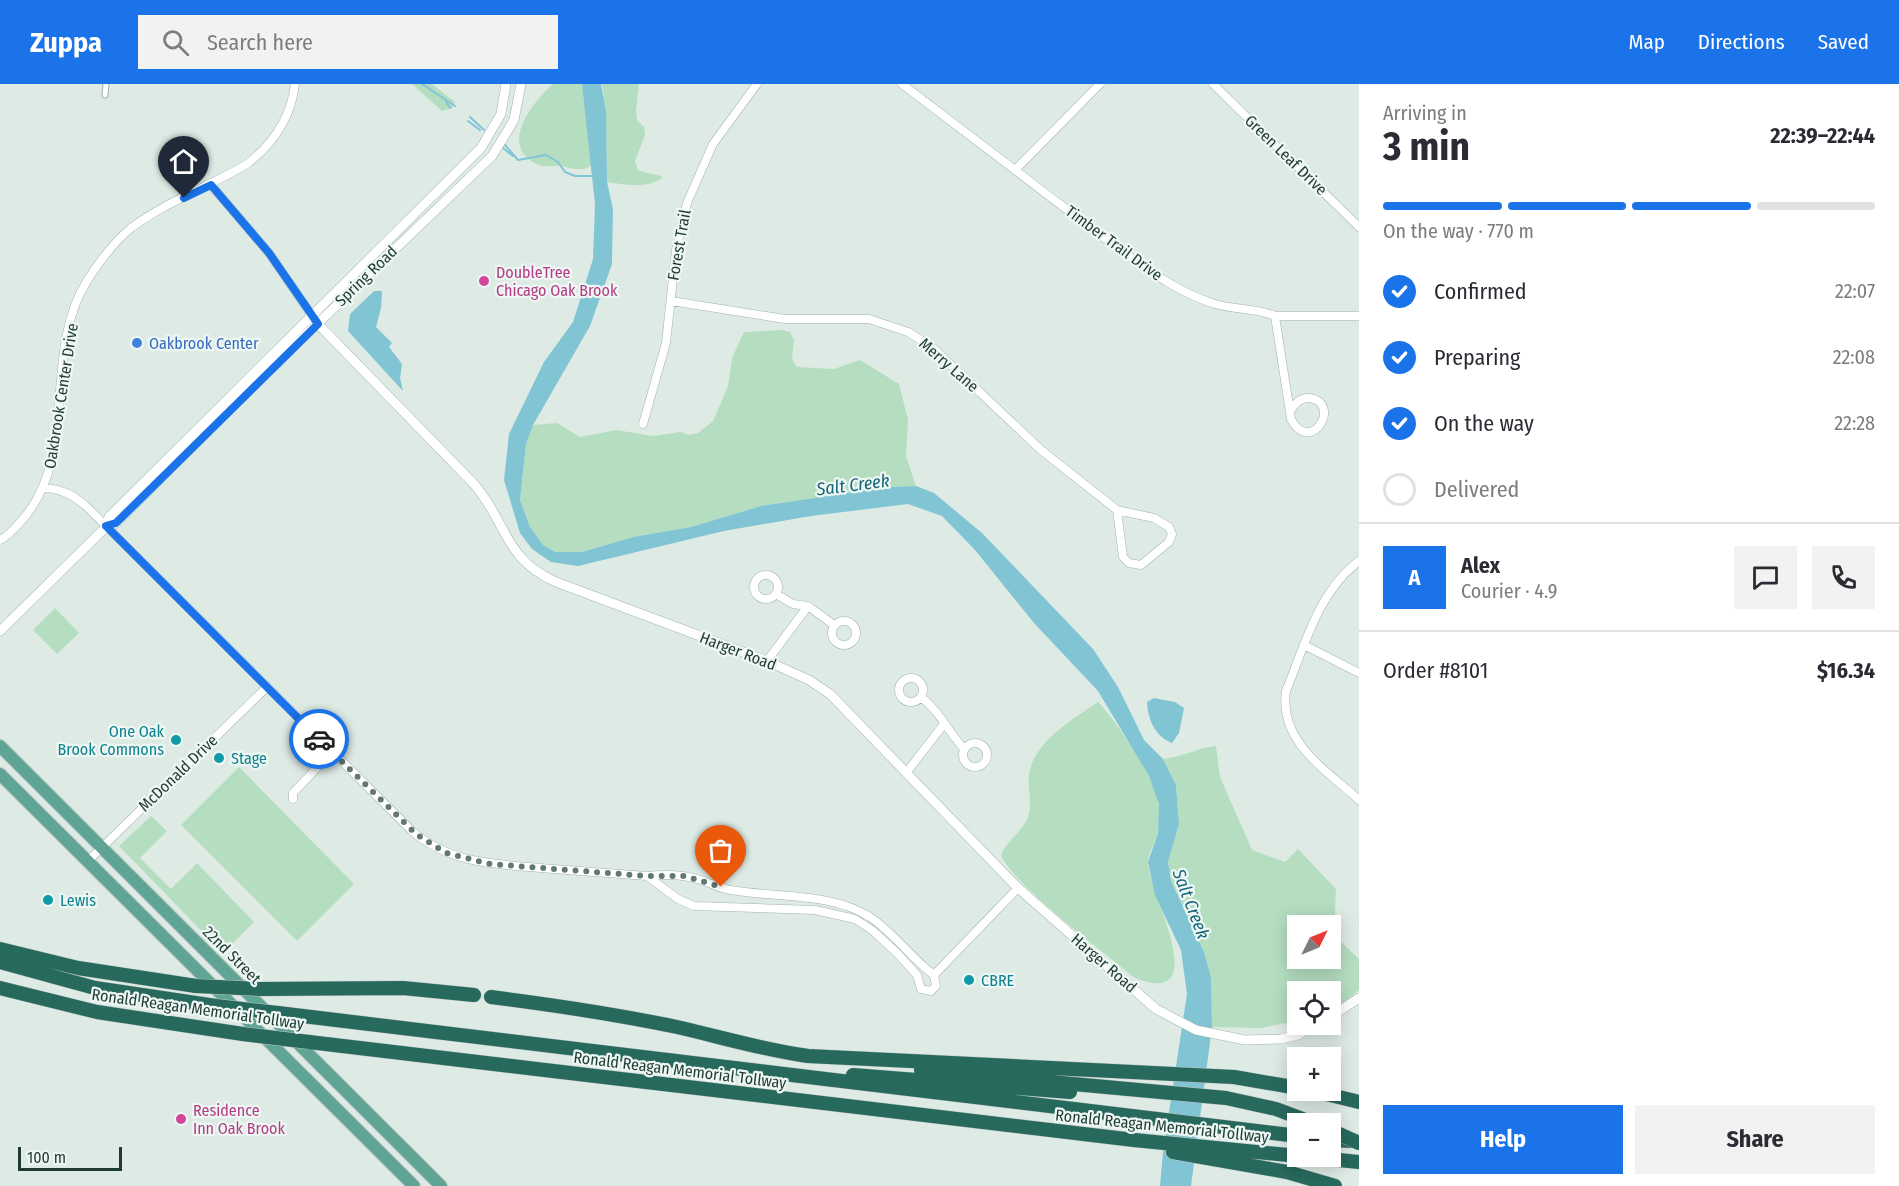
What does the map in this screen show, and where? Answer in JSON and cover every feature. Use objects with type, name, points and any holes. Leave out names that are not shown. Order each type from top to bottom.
[{"type":"highway","points":[[0,940],[51,958],[117,974]]},
{"type":"highway","name":"Ronald Reagan Memorial Tollway","points":[[0,949],[36,959],[196,986],[260,989],[403,988],[474,995]]},
{"type":"highway","name":"Ronald Reagan Memorial Tollway","points":[[0,962],[95,988],[216,1006],[461,1033],[779,1075],[1287,1135]]},
{"type":"highway","name":"Ronald Reagan Memorial Tollway","points":[[0,988],[97,1012],[243,1034],[1150,1141],[1211,1153],[1359,1162]]},
{"type":"highway","name":"Ronald Reagan Memorial Tollway","points":[[491,997],[579,1008],[676,1027],[774,1052],[808,1056],[1211,1076],[1265,1081],[1287,1086]]},
{"type":"highway","points":[[808,1056],[962,1075],[1164,1092],[1249,1102],[1287,1114]]},
{"type":"highway","points":[[779,1075],[807,1071],[1044,1092],[1164,1092]]},
{"type":"highway","points":[[1341,1098],[1359,1102]]},
{"type":"highway","points":[[1341,1135],[1359,1142]]},
{"type":"highway","points":[[1134,1140],[1162,1151],[1211,1153],[1335,1186]]},
{"type":"highway","points":[[1341,1141],[1359,1142]]},
{"type":"main road","name":"22nd Street","points":[[0,738],[4,750],[441,1186]]},
{"type":"main road","name":"22nd Street","points":[[0,774],[89,860],[414,1186]]},
{"type":"street","points":[[105,95],[106,84]]},
{"type":"street","name":"Oakbrook Center Drive","points":[[0,540],[8,536],[37,503],[50,473],[61,374],[70,327],[86,283],[107,254],[132,228],[247,164],[274,140],[289,111],[295,84]]},
{"type":"street","name":"Spring Road","points":[[0,632],[106,526],[116,523],[481,148],[501,114],[506,84]]},
{"type":"street","name":"Spring Road","points":[[315,320],[492,156],[514,120],[521,84]]},
{"type":"street","name":"Forest Trail","points":[[643,424],[666,343],[679,232],[692,188],[713,144],[757,84]]},
{"type":"street","name":"Timber Trail Drive","points":[[902,84],[1125,253],[1172,284],[1217,305],[1264,312],[1275,316],[1359,316]]},
{"type":"street","points":[[1015,170],[1100,84]]},
{"type":"street","name":"Green Leaf Drive","points":[[1213,84],[1359,227]]},
{"type":"street","name":"Harger Road","points":[[211,185],[269,253],[315,320],[486,498],[515,552],[529,568],[556,582],[767,661],[809,680],[830,693],[1018,888],[1118,977],[1170,1018],[1196,1030],[1222,1037],[1263,1041],[1298,1035]]},
{"type":"street","name":"Merry Lane","points":[[671,301],[785,319],[852,317],[879,321],[902,329],[932,347],[1041,450],[1117,510],[1162,522],[1172,534],[1169,542],[1141,565],[1129,562],[1123,557],[1117,510]]},
{"type":"street","points":[[1275,316],[1291,419],[1295,427],[1302,432],[1311,432],[1319,428],[1324,420],[1324,411],[1320,403],[1312,398],[1304,398],[1296,402],[1291,410]]},
{"type":"street","name":"Oakbrook Center Drive","points":[[44,488],[58,489],[72,495],[416,834],[446,853],[490,864],[647,876],[685,876],[728,890],[784,895],[857,910],[879,924],[924,969],[934,975]]},
{"type":"street","points":[[1359,561],[1342,576],[1328,594],[1286,691],[1285,713],[1290,731],[1301,746],[1359,800]]},
{"type":"street","points":[[776,594],[793,604],[808,606],[834,625]]},
{"type":"street","points":[[767,661],[808,606]]},
{"type":"street","points":[[1304,645],[1359,673]]},
{"type":"street","name":"McDonald Drive","points":[[89,860],[267,687]]},
{"type":"street","points":[[921,697],[941,715],[944,724],[964,748]]},
{"type":"street","points":[[906,773],[944,724]]},
{"type":"street","points":[[293,800],[293,793],[333,752]]},
{"type":"street","points":[[647,876],[678,899],[694,906],[796,908],[846,916],[865,924],[897,953],[917,975],[921,989],[934,989],[937,983],[934,975],[1018,888]]},
{"type":"street","points":[[1341,1010],[1359,998]]},
{"type":"green space","points":[[412,84],[432,84],[455,102],[452,108],[442,111]]},
{"type":"green space","points":[[553,84],[582,84],[592,165],[584,169],[542,166],[527,157],[520,148],[519,137],[522,125],[544,92]]},
{"type":"green space","points":[[602,84],[639,84],[637,120],[644,127],[645,135],[635,161],[638,170],[663,177],[657,181],[644,185],[607,182],[606,110]]},
{"type":"green space","points":[[781,330],[790,332],[794,340],[792,359],[797,367],[834,369],[860,360],[899,384],[908,420],[906,456],[916,486],[889,487],[761,506],[691,527],[633,537],[582,552],[555,552],[543,545],[530,527],[520,500],[526,444],[533,425],[557,423],[580,437],[616,430],[653,436],[680,432],[689,435],[698,433],[713,421],[728,386],[732,358],[744,332]]},
{"type":"green space","points":[[55,608],[79,633],[57,654],[33,630]]},
{"type":"green space","points":[[1098,702],[1135,752],[1157,796],[1158,828],[1148,864],[1166,922],[1175,964],[1171,978],[1158,983],[1135,978],[1083,936],[1023,884],[1001,855],[1028,817],[1029,775],[1038,752],[1056,732]]},
{"type":"green space","points":[[1216,746],[1220,777],[1252,850],[1285,862],[1298,849],[1336,889],[1335,915],[1287,915],[1287,969],[1341,969],[1341,942],[1359,959],[1359,990],[1341,1005],[1341,981],[1287,981],[1287,1023],[1260,1028],[1212,1027],[1211,977],[1204,952],[1171,881],[1168,862],[1179,824],[1176,785],[1163,759]]},
{"type":"green space","points":[[239,767],[354,884],[297,941],[181,825]]},
{"type":"green space","points":[[151,816],[167,831],[140,858],[171,889],[197,863],[254,922],[223,953],[119,846]]},
{"type":"water","points":[[582,84],[601,84],[606,110],[607,182],[613,209],[612,264],[590,326],[533,425],[526,444],[520,500],[530,527],[543,545],[555,552],[582,552],[633,537],[691,527],[761,506],[889,487],[916,486],[934,493],[982,533],[1093,649],[1118,687],[1144,740],[1163,759],[1176,785],[1179,824],[1168,862],[1171,881],[1204,952],[1211,977],[1212,1027],[1191,1186],[1160,1186],[1187,994],[1181,950],[1155,895],[1148,862],[1158,833],[1159,804],[1149,776],[1098,691],[1034,623],[975,550],[942,516],[908,504],[811,516],[724,531],[578,566],[551,562],[532,549],[520,533],[504,480],[509,434],[544,362],[573,322],[593,259],[595,204]]},
{"type":"water","points":[[374,291],[382,291],[381,308],[376,327],[392,343],[389,347],[402,364],[400,378],[403,391],[348,331],[350,314]]},
{"type":"water","points":[[1154,698],[1175,702],[1184,708],[1179,733],[1172,743],[1157,732],[1151,721],[1147,702]]},
{"type":"waterway","points":[[422,84],[455,106]]},
{"type":"waterway","points":[[446,102],[450,108]]},
{"type":"waterway","points":[[470,117],[484,130]]},
{"type":"waterway","points":[[468,121],[480,130]]},
{"type":"waterway","points":[[505,145],[518,160],[546,155],[558,162],[565,172],[575,176],[596,176]]},
{"type":"waterway","points":[[503,148],[513,156]]},
{"type":"way so far","points":[[319,739],[423,840],[461,859],[479,863],[647,876],[672,874],[698,879],[721,887]]},
{"type":"place","name":"DoubleTree Chicago Oak Brook","points":[[484,281]]},
{"type":"place","name":"Oakbrook Center","points":[[137,343]]},
{"type":"place","name":"One Oak Brook Commons","points":[[176,740]]},
{"type":"place","name":"Stage","points":[[219,758]]},
{"type":"place","name":"Lewis","points":[[48,900]]},
{"type":"place","name":"CBRE","points":[[969,980]]},
{"type":"place","name":"Residence Inn Oak Brook","points":[[181,1119]]},
{"type":"route","points":[[184,198],[211,185],[269,253],[318,324],[116,523],[106,526],[319,739]]},
{"type":"water label","name":"Salt Creek","points":[[853,485]]},
{"type":"water label","name":"Salt Creek","points":[[1191,904]]}]
